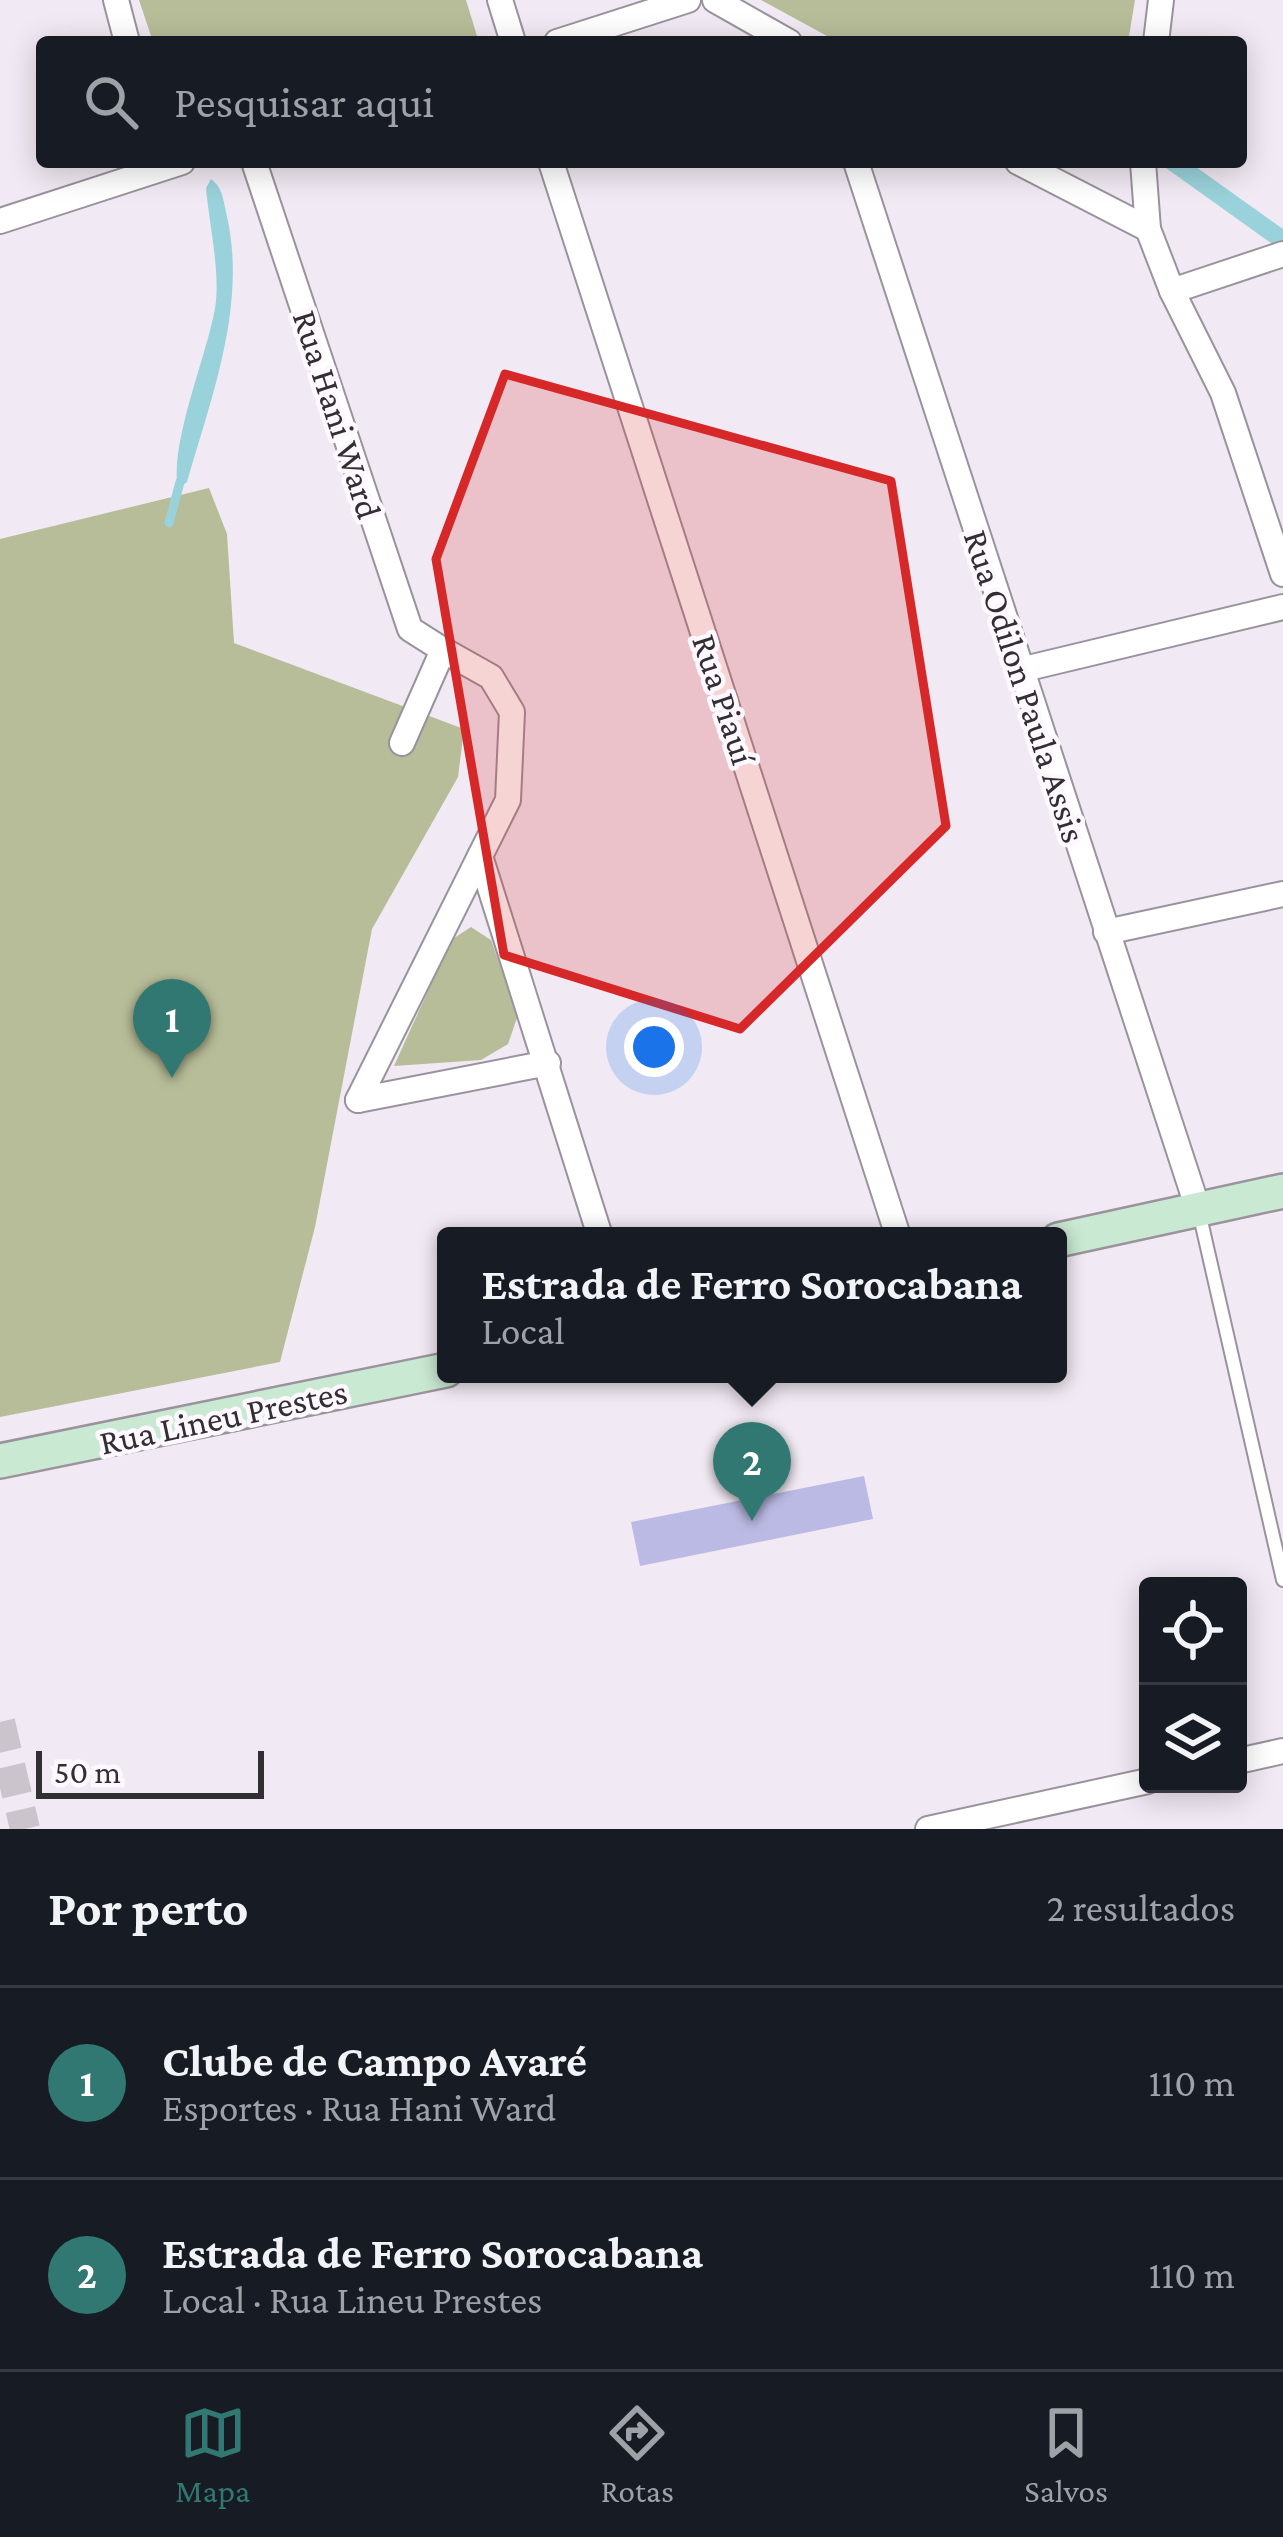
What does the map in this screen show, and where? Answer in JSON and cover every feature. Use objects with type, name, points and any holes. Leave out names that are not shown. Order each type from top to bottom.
[{"type":"main road","points":[[1067,1238],[1283,1191]]},
{"type":"main road","name":"Rua Lineu Prestes","points":[[0,1461],[437,1372]]},
{"type":"street","points":[[116,0],[126,36]]},
{"type":"street","points":[[500,0],[511,36]]},
{"type":"street","points":[[576,36],[688,0]]},
{"type":"street","points":[[715,0],[778,36]]},
{"type":"street","points":[[1157,36],[1161,0]]},
{"type":"street","points":[[0,221],[146,168]]},
{"type":"street","name":"Rua Hani Ward","points":[[256,168],[410,629],[491,676],[512,712],[508,800],[358,1100],[548,1063]]},
{"type":"street","name":"Rua Piauí","points":[[553,168],[895,1227]]},
{"type":"street","name":"Rua Odilon Paula Assis","points":[[858,168],[1198,1209]]},
{"type":"street","points":[[1030,168],[1148,229]]},
{"type":"street","points":[[1143,168],[1148,229],[1172,291],[1223,393],[1283,574]]},
{"type":"street","points":[[1172,291],[1283,254]]},
{"type":"street","points":[[1020,670],[1283,607]]},
{"type":"street","points":[[402,743],[442,650]]},
{"type":"street","points":[[480,856],[597,1227]]},
{"type":"street","points":[[1106,932],[1283,893]]},
{"type":"street","points":[[1247,1759],[1283,1751]]},
{"type":"street","points":[[928,1829],[1139,1783]]},
{"type":"lane","points":[[1198,1209],[1283,1580]]},
{"type":"highlighted area","points":[[505,374],[891,481],[946,826],[740,1029],[504,955],[436,559]]},
{"type":"green space","points":[[139,0],[466,0],[477,36],[151,36]]},
{"type":"green space","points":[[761,0],[1135,0],[1129,36],[827,36]]},
{"type":"green space","points":[[209,488],[227,534],[234,643],[464,729],[458,777],[372,929],[315,1227],[280,1362],[0,1417],[0,539]]},
{"type":"green space","points":[[471,927],[491,940],[518,1015],[508,1044],[481,1060],[394,1066],[451,940]]},
{"type":"water","points":[[1166,168],[1197,168],[1283,229],[1278,248]]},
{"type":"water","points":[[211,179],[223,198],[232,246],[230,314],[207,416],[187,482],[178,489],[179,448],[216,295],[206,188]]},
{"type":"building","points":[[864,1476],[873,1519],[640,1566],[631,1522]]},
{"type":"waterway","points":[[169,523],[180,482]]},
{"type":"tunnel","points":[[0,1722],[25,1829]]},
{"type":"place","name":"Clube de Campo Avaré","points":[[172,1078]]},
{"type":"place","name":"Estrada de Ferro Sorocabana","points":[[752,1521]]}]
